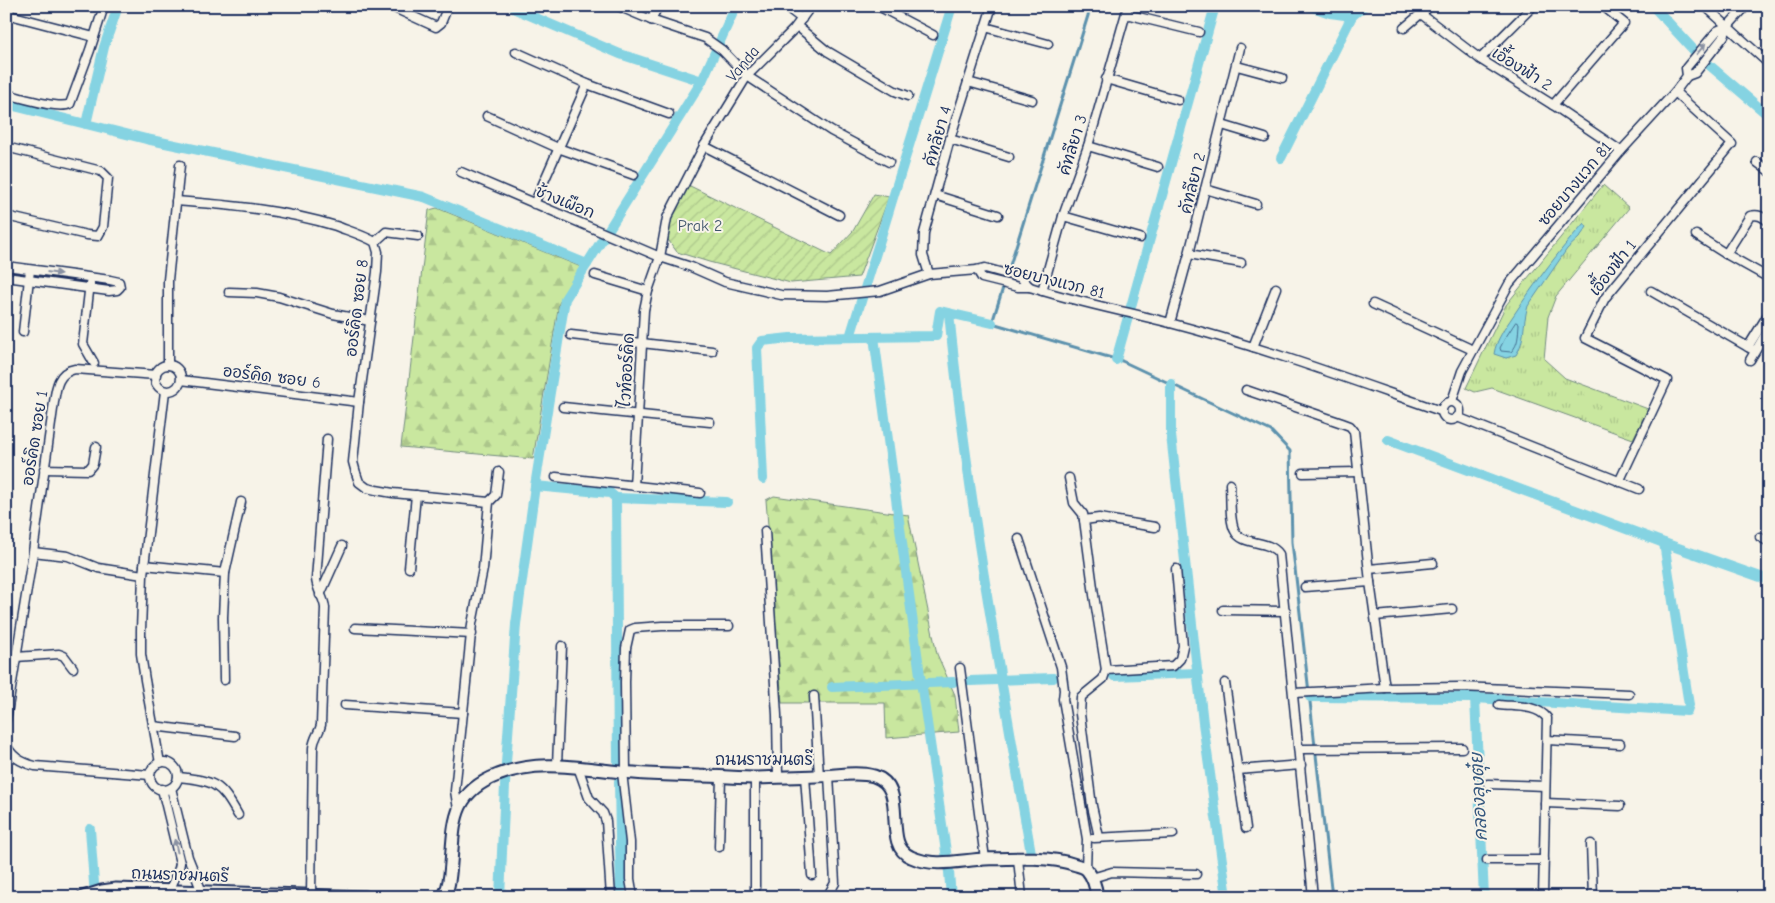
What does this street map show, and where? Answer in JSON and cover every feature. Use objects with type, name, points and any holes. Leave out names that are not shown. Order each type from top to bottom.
[{"type":"street","points":[[6,94],[48,104],[62,106],[70,104],[104,6]]},
{"type":"street","points":[[390,6],[436,27],[441,22],[448,6]]},
{"type":"street","points":[[651,20],[658,6]]},
{"type":"street","points":[[786,6],[827,52],[895,91],[908,96]]},
{"type":"street","name":"Vanda","points":[[660,257],[667,218],[704,146],[747,76],[812,6]]},
{"type":"street","points":[[878,6],[933,35]]},
{"type":"street","name":"คัทลียา 4","points":[[930,274],[923,255],[924,233],[950,138],[992,6]]},
{"type":"street","points":[[1404,28],[1430,6]]},
{"type":"street","points":[[1480,59],[1533,6]]},
{"type":"street","points":[[1553,105],[1624,23],[1603,6]]},
{"type":"street","points":[[1705,6],[1769,64]]},
{"type":"street","name":"ซอยบางแวก 81","points":[[1452,402],[1462,371],[1509,284],[1621,151],[1675,92],[1686,72],[1717,31],[1728,26],[1746,6]]},
{"type":"street","points":[[620,7],[710,41],[722,50],[747,76],[831,131],[889,162]]},
{"type":"street","points":[[1127,10],[1198,32]]},
{"type":"street","name":"คัทลียา 3","points":[[1042,291],[1064,216],[1088,146],[1127,10]]},
{"type":"street","points":[[6,14],[94,37]]},
{"type":"street","name":"เอื้องฟ้า 2","points":[[1421,14],[1480,59],[1621,151]]},
{"type":"street","points":[[1686,72],[1695,73],[1724,36],[1728,26]]},
{"type":"street","points":[[985,27],[1048,44]]},
{"type":"street","name":"คัทลียา 2","points":[[1170,323],[1222,125],[1240,48]]},
{"type":"street","points":[[516,52],[587,84],[670,114]]},
{"type":"street","points":[[1237,66],[1282,78]]},
{"type":"street","points":[[1106,79],[1178,100]]},
{"type":"street","points":[[968,82],[1032,100]]},
{"type":"street","points":[[534,204],[587,84]]},
{"type":"street","name":"เอื้องฟ้า 1","points":[[1620,482],[1667,380],[1585,338],[1605,298],[1732,144],[1675,92]]},
{"type":"street","points":[[487,116],[558,148],[634,175]]},
{"type":"street","points":[[1222,125],[1265,138]]},
{"type":"street","points":[[950,138],[1009,158]]},
{"type":"street","points":[[704,146],[840,215]]},
{"type":"street","points":[[1088,146],[1158,168]]},
{"type":"street","points":[[6,147],[101,171],[108,178],[103,227],[98,236],[6,216]]},
{"type":"street","points":[[1757,162],[1769,171]]},
{"type":"street","points":[[168,365],[168,280],[180,165]]},
{"type":"street","name":"ช้างเผือก","points":[[461,172],[660,257]]},
{"type":"street","points":[[1205,189],[1256,204]]},
{"type":"street","points":[[935,195],[998,215]]},
{"type":"street","name":"ออร์คิด ซอย 8","points":[[176,201],[303,216],[349,231],[375,242],[378,252],[377,272],[359,402],[353,462],[359,482],[367,488],[376,490],[489,502]]},
{"type":"street","points":[[1726,254],[1750,216],[1757,214],[1769,222]]},
{"type":"street","points":[[1064,216],[1140,238]]},
{"type":"street","points":[[375,242],[386,232],[418,236]]},
{"type":"street","points":[[1696,235],[1769,278]]},
{"type":"street","points":[[1189,254],[1241,263]]},
{"type":"street","points":[[660,257],[691,267],[725,282],[781,295],[827,296],[880,291],[930,274],[981,269],[1021,278],[1030,287]]},
{"type":"street","name":"ไวท์ออร์คิด","points":[[634,486],[644,310],[648,291],[660,257]]},
{"type":"street","points":[[6,266],[116,281],[120,284],[120,287],[119,290],[115,291],[6,277]]},
{"type":"street","name":"ซอยบางแวก 81","points":[[981,269],[982,278],[1018,287],[1030,287],[1170,323],[1253,347],[1441,411]]},
{"type":"street","points":[[23,332],[30,270]]},
{"type":"street","points":[[595,275],[648,291]]},
{"type":"street","points":[[90,278],[83,344],[94,362]]},
{"type":"street","points":[[1253,347],[1276,288]]},
{"type":"street","points":[[1651,291],[1752,349]]},
{"type":"street","points":[[229,292],[257,293],[279,297],[333,314],[370,321]]},
{"type":"street","points":[[1373,304],[1473,350]]},
{"type":"street","points":[[1750,360],[1752,349],[1767,318]]},
{"type":"street","points":[[1752,349],[1769,328]]},
{"type":"street","points":[[571,336],[712,351]]},
{"type":"street","points":[[168,365],[176,368],[181,375],[181,380],[177,387],[170,391],[158,386],[156,375],[160,368],[168,365]]},
{"type":"street","name":"ออร์คิด ซอย 1","points":[[6,720],[33,552],[56,386],[65,372],[75,369],[156,375]]},
{"type":"street","name":"ออร์คิด ซอย 6","points":[[181,380],[359,402]]},
{"type":"street","points":[[160,763],[142,654],[143,575],[165,390]]},
{"type":"street","points":[[1246,390],[1350,426],[1355,436],[1370,582],[1385,688]]},
{"type":"street","points":[[1457,417],[1460,409],[1457,404],[1452,402],[1445,403],[1441,411],[1449,420],[1457,417],[1639,489]]},
{"type":"street","points":[[563,407],[710,422]]},
{"type":"street","points":[[316,896],[313,748],[314,740],[321,725],[325,603],[317,588],[316,579],[327,439]]},
{"type":"street","points":[[44,469],[88,470],[93,464],[96,447]]},
{"type":"street","points":[[445,896],[449,881],[458,809],[455,791],[475,607],[482,575],[489,502],[496,495],[499,472]]},
{"type":"street","points":[[1302,473],[1358,472]]},
{"type":"street","points":[[556,477],[700,493]]},
{"type":"street","points":[[1069,478],[1074,503],[1083,514],[1106,670],[1103,679],[1081,697],[1080,714],[1092,806],[1099,837]]},
{"type":"street","points":[[1230,484],[1232,525],[1235,533],[1244,539],[1275,548],[1279,554],[1303,749],[1301,765],[1313,897]]},
{"type":"street","points":[[410,568],[416,495]]},
{"type":"street","points":[[224,680],[223,617],[225,573],[241,502]]},
{"type":"street","points":[[1084,520],[1099,518],[1155,527]]},
{"type":"street","points":[[765,531],[777,715],[778,776]]},
{"type":"street","points":[[1019,538],[1061,667],[1066,715],[1087,839],[1089,873],[1097,897]]},
{"type":"street","points":[[1760,538],[1769,542]]},
{"type":"street","points":[[320,595],[342,546]]},
{"type":"street","points":[[33,552],[68,556],[98,568],[143,575]]},
{"type":"street","points":[[1369,569],[1434,563]]},
{"type":"street","points":[[144,565],[225,573]]},
{"type":"street","points":[[1106,670],[1173,666],[1180,659],[1183,646],[1176,569]]},
{"type":"street","points":[[1305,587],[1370,582]]},
{"type":"street","points":[[1375,616],[1452,609]]},
{"type":"street","points":[[1223,610],[1286,611]]},
{"type":"street","points":[[633,897],[630,879],[630,842],[624,772],[625,682],[627,642],[630,630],[662,626],[729,626]]},
{"type":"street","points":[[355,628],[472,634]]},
{"type":"street","points":[[557,765],[562,646]]},
{"type":"street","points":[[16,657],[59,654],[64,656],[73,668]]},
{"type":"street","points":[[960,668],[985,859]]},
{"type":"street","points":[[1225,683],[1246,828]]},
{"type":"street","points":[[1297,693],[1385,688],[1460,687],[1629,694]]},
{"type":"street","points":[[814,696],[835,883],[827,897]]},
{"type":"street","points":[[345,705],[463,713]]},
{"type":"street","points":[[1498,705],[1533,708],[1543,712],[1547,718],[1543,897]]},
{"type":"street","points":[[1066,715],[1080,714]]},
{"type":"street","points":[[153,726],[235,736]]},
{"type":"street","points":[[1547,740],[1620,744]]},
{"type":"street","points":[[6,744],[8,750],[16,758],[23,763],[35,766],[150,775]]},
{"type":"street","points":[[1303,749],[1462,748]]},
{"type":"street","points":[[160,763],[170,763],[175,767],[178,777],[177,782],[171,788],[162,789],[154,785],[150,775],[155,766],[160,763]]},
{"type":"street","points":[[1238,770],[1301,765]]},
{"type":"street","name":"ถนนราชมนตรี","points":[[458,809],[468,793],[497,775],[513,769],[532,766],[578,766],[624,772],[755,778],[855,774],[874,776],[883,781],[891,790],[895,806],[895,830],[899,846],[909,857],[930,862],[985,859],[1046,859],[1066,861],[1089,873]]},
{"type":"street","points":[[578,766],[589,798],[603,813],[606,821],[611,897]]},
{"type":"street","points":[[805,776],[812,875]]},
{"type":"street","points":[[178,777],[197,779],[220,787],[238,815]]},
{"type":"street","points":[[718,847],[720,777]]},
{"type":"street","points":[[755,778],[755,897]]},
{"type":"street","points":[[1488,784],[1546,786]]},
{"type":"street","points":[[171,788],[192,870],[202,892]]},
{"type":"street","points":[[162,789],[180,868],[169,892]]},
{"type":"street","points":[[1545,803],[1620,806]]},
{"type":"street","points":[[1087,839],[1173,834]]},
{"type":"street","points":[[1591,844],[1593,897]]},
{"type":"street","points":[[1018,859],[1022,897]]},
{"type":"street","points":[[1487,860],[1544,860]]},
{"type":"street","points":[[180,868],[192,870]]},
{"type":"street","points":[[1089,873],[1196,874]]},
{"type":"street","name":"ถนนราชมนตรี","points":[[84,897],[102,891],[116,890],[274,896],[366,897]]},
{"type":"green space","name":"Prak 2","points":[[686,184],[831,255],[853,231],[874,194],[889,197],[859,277],[791,283],[677,252],[666,237],[668,212]]},
{"type":"green space","points":[[1603,185],[1629,208],[1556,296],[1548,317],[1544,359],[1565,378],[1648,409],[1633,439],[1492,388],[1475,392],[1466,388],[1506,305]]},
{"type":"green space","points":[[437,208],[581,267],[559,303],[533,459],[401,447],[429,210]]},
{"type":"green space","points":[[774,496],[908,515],[937,654],[955,695],[959,732],[886,738],[885,703],[782,703],[766,500]]},
{"type":"water","points":[[1584,223],[1587,227],[1567,249],[1528,306],[1523,337],[1516,355],[1506,358],[1494,354],[1501,334],[1521,304],[1556,256]]},
{"type":"waterway","points":[[86,124],[104,47],[118,6]]},
{"type":"waterway","points":[[515,6],[515,9],[620,54],[702,81]]},
{"type":"waterway","points":[[500,897],[506,763],[516,624],[535,486],[565,299],[702,81],[736,6]]},
{"type":"waterway","points":[[850,337],[952,6]]},
{"type":"waterway","points":[[1091,6],[992,323],[1122,361],[1271,431],[1290,451],[1292,542],[1332,897]]},
{"type":"waterway","points":[[1116,360],[1215,6]]},
{"type":"waterway","points":[[1310,6],[1330,13],[1352,16],[1364,6]]},
{"type":"waterway","points":[[1653,6],[1701,58],[1769,116]]},
{"type":"waterway","points":[[1281,158],[1352,16]]},
{"type":"waterway","points":[[6,104],[146,139],[424,197],[587,264]]},
{"type":"waterway","points":[[763,479],[757,348],[762,341],[790,338],[936,336],[940,311],[992,323]]},
{"type":"waterway","points":[[949,313],[956,381],[975,516],[1031,853]]},
{"type":"waterway","points":[[874,337],[951,897]]},
{"type":"waterway","points":[[1171,384],[1171,435],[1203,723],[1227,897]]},
{"type":"waterway","points":[[1388,440],[1769,580]]},
{"type":"waterway","points":[[535,486],[610,493],[616,498],[618,763]]},
{"type":"waterway","points":[[616,498],[727,502]]},
{"type":"waterway","points":[[1310,697],[1475,698],[1687,711],[1689,705],[1664,543]]},
{"type":"waterway","points":[[1114,676],[1198,673]]},
{"type":"waterway","points":[[970,681],[1053,678]]},
{"type":"waterway","points":[[832,687],[953,682]]},
{"type":"waterway","name":"คลองลุงตุ๋ย","points":[[1475,698],[1484,897]]},
{"type":"waterway","points":[[619,781],[621,897]]},
{"type":"waterway","points":[[90,829],[95,897]]}]
